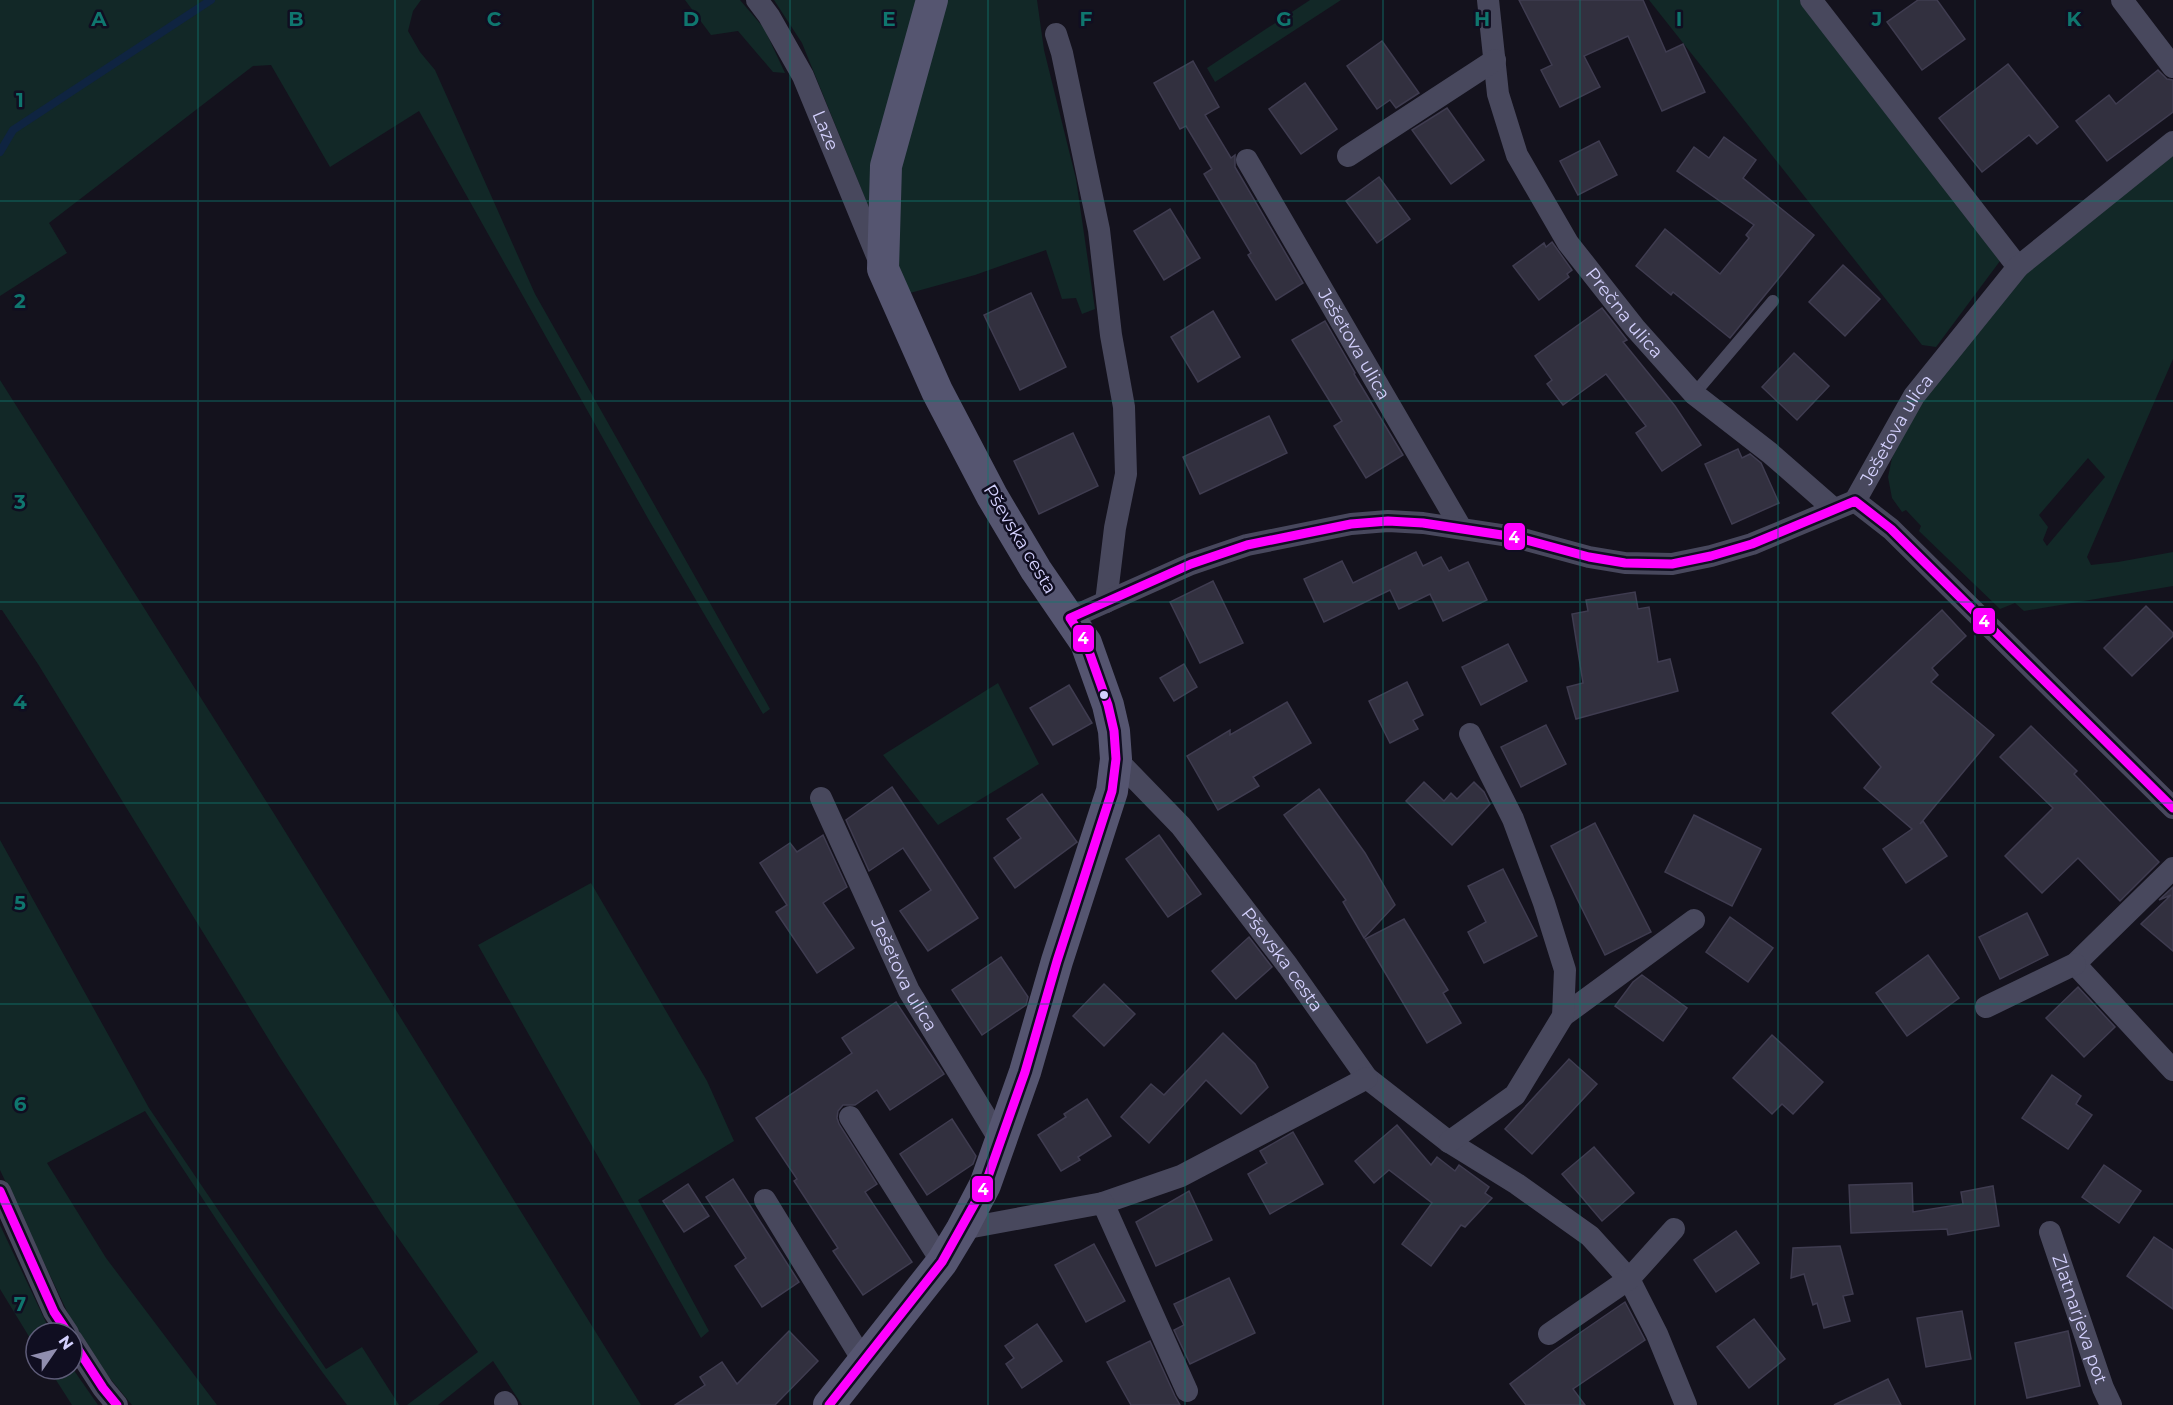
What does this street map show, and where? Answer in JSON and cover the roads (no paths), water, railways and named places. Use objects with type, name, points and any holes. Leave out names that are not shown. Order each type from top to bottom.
[{"type":"street","name":"Laze","points":[[757,0],[769,16],[803,76],[883,270]]},
{"type":"street","name":"Pševska cesta","points":[[932,0],[886,166],[883,270],[937,391],[992,496],[1036,570],[1086,643],[1100,680],[1114,731],[1116,759],[1181,826],[1288,966],[1367,1078],[1449,1142],[1517,1184],[1590,1236],[1629,1279],[1657,1334],[1686,1405]]},
{"type":"street","name":"Prečna ulica","points":[[1488,0],[1498,94],[1517,155],[1568,243],[1635,328],[1694,394],[1770,453],[1834,509]]},
{"type":"street","points":[[1811,0],[2018,267]]},
{"type":"street","points":[[2122,0],[2173,67]]},
{"type":"street","points":[[1056,34],[1099,230],[1111,335],[1124,407],[1126,474],[1115,528],[1106,602]]},
{"type":"street","points":[[1348,156],[1495,60]]},
{"type":"street","name":"Ješetova ulica","points":[[1070,618],[1191,564],[1247,545],[1351,524],[1388,520],[1461,528],[1515,537],[1589,557],[1625,563],[1672,564],[1752,544],[1856,501],[1914,396],[2018,267],[2173,142]]},
{"type":"street","name":"Ješetova ulica","points":[[1247,160],[1461,528]]},
{"type":"street","points":[[1856,501],[1891,529],[2173,808]]},
{"type":"street","points":[[1470,734],[1514,819],[1544,903],[1565,970],[1563,1016]]},
{"type":"street","points":[[829,1405],[942,1262],[985,1185],[1025,1072],[1057,961],[1112,791],[1116,759]]},
{"type":"street","name":"Ješetova ulica","points":[[821,798],[909,991],[1001,1142]]},
{"type":"street","points":[[1986,1006],[2076,964],[2173,868]]},
{"type":"street","points":[[1449,1142],[1515,1095],[1563,1016],[1694,920]]},
{"type":"street","points":[[2076,964],[2173,1070]]},
{"type":"street","points":[[962,1229],[1103,1203],[1181,1176],[1367,1078]]},
{"type":"street","points":[[850,1117],[942,1262]]},
{"type":"street","points":[[0,1191],[60,1321]]},
{"type":"street","points":[[765,1200],[864,1362]]},
{"type":"street","points":[[1103,1203],[1186,1391]]},
{"type":"street","points":[[1549,1334],[1629,1279],[1674,1229]]},
{"type":"street","name":"Zlatnarjeva pot","points":[[2050,1232],[2110,1405]]},
{"type":"street","points":[[84,1359],[117,1405]]},
{"type":"lane","points":[[1694,394],[1773,301]]},
{"type":"waterway","points":[[0,152],[13,130],[211,0]]}]
